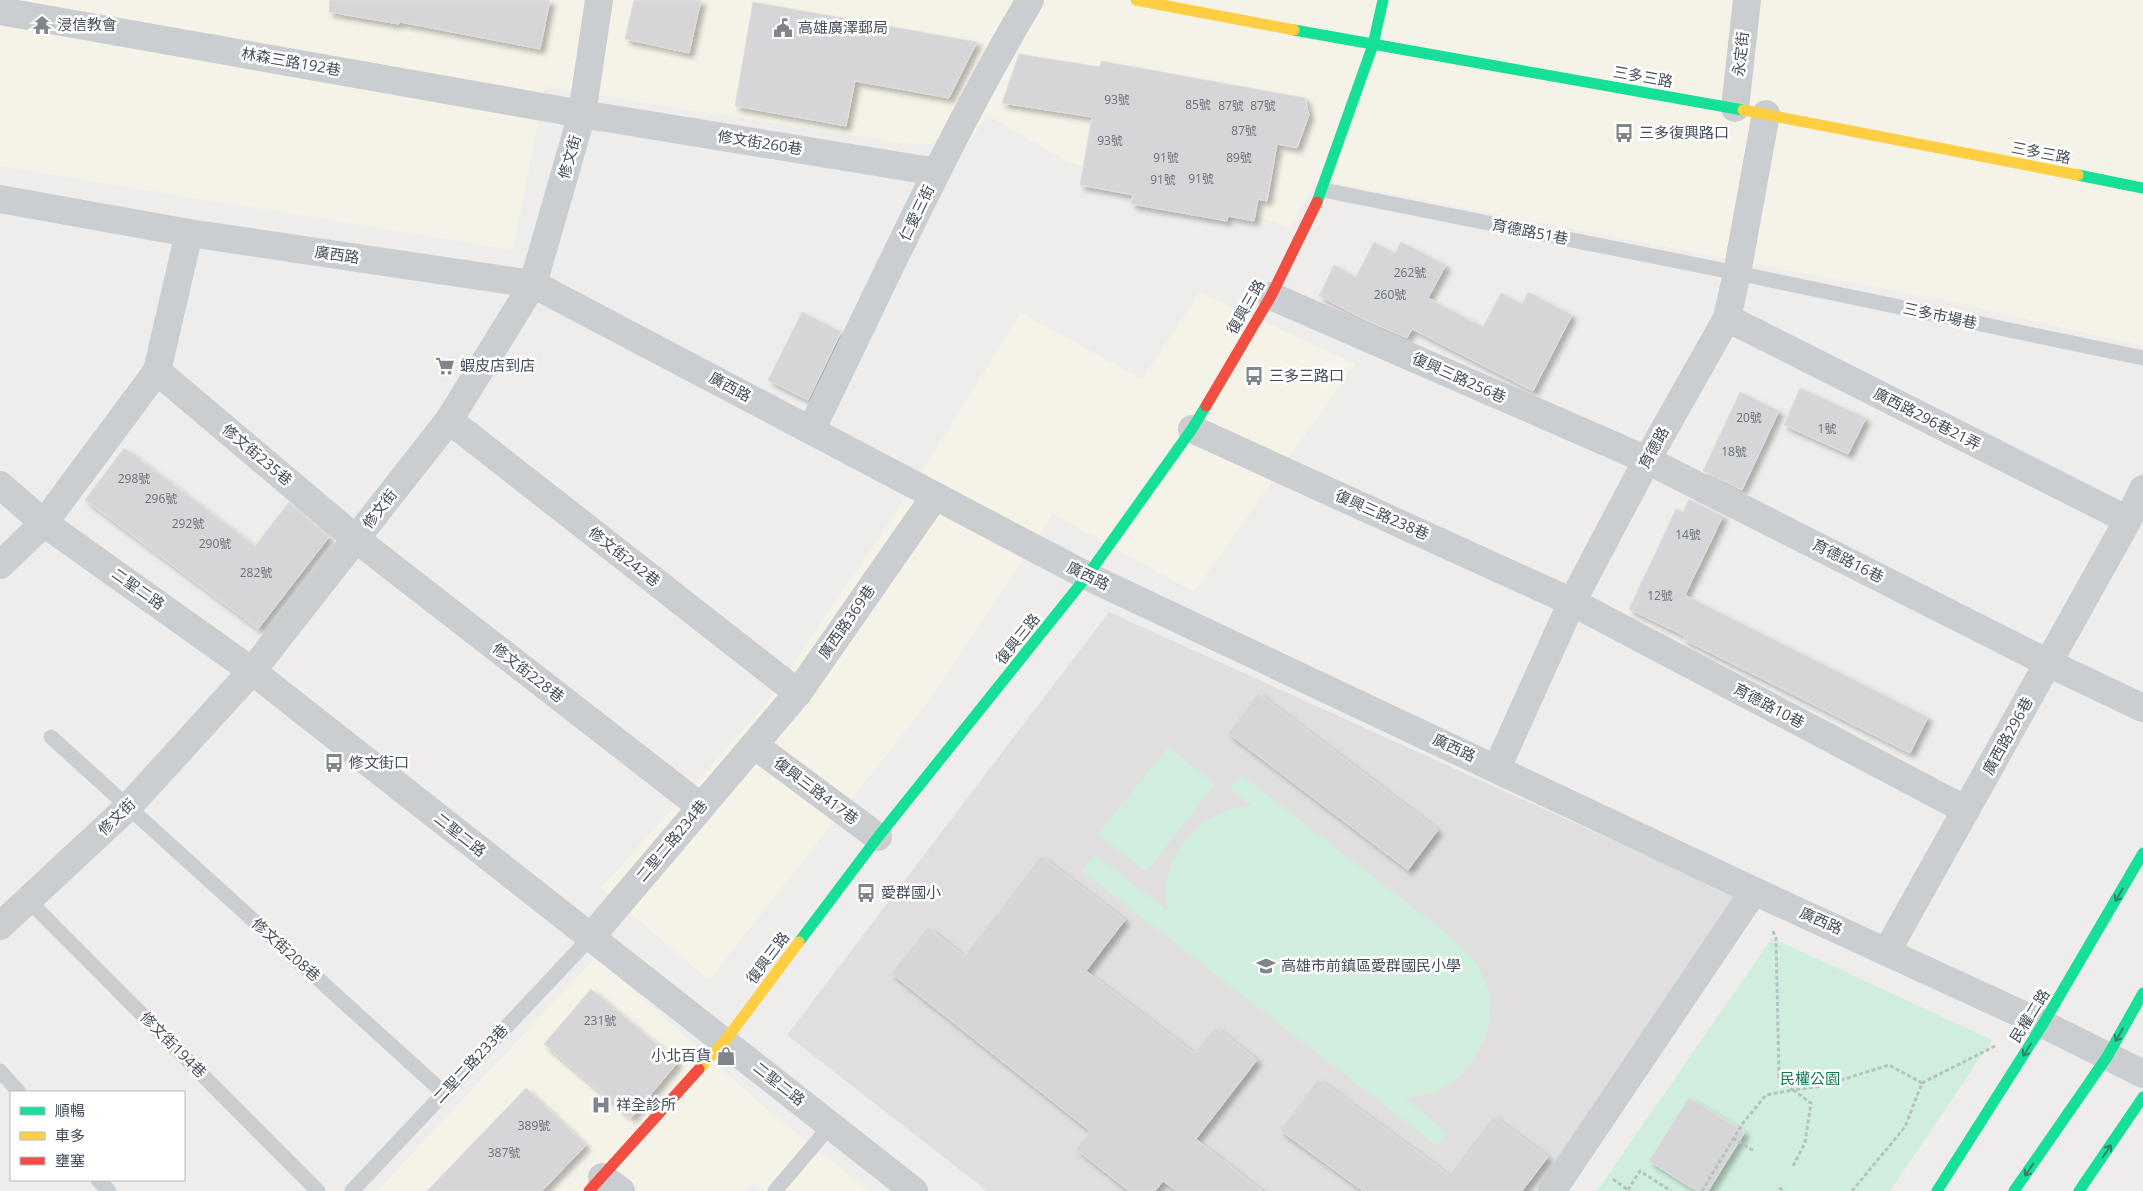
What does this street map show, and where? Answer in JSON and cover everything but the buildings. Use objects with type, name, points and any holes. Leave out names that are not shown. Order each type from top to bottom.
[{"type":"street","name":"修文街","points":[[1,923],[128,807],[252,671],[449,420],[533,284],[582,114],[599,0]]},
{"type":"street","name":"仁愛三街","points":[[811,430],[937,172],[1001,50],[1030,0]]},
{"type":"street","name":"三多三路","points":[[1136,0],[1735,108],[1787,120],[2143,188]]},
{"type":"street","name":"復興三路","points":[[604,1186],[725,1041],[878,837],[1087,576],[1192,429],[1271,296],[1323,190],[1373,44],[1383,0]]},
{"type":"street","name":"永定街","points":[[1735,108],[1747,0]]},
{"type":"street","name":"林森三路192巷","points":[[0,11],[582,114]]},
{"type":"street","name":"修文街260巷","points":[[582,114],[937,172]]},
{"type":"street","name":"育德路","points":[[1497,768],[1572,602],[1647,460],[1727,318],[1738,273],[1766,114]]},
{"type":"street","name":"廣西路","points":[[0,199],[189,234],[533,284],[1087,576],[1754,891],[2043,1024],[2143,1074]]},
{"type":"street","points":[[0,565],[44,523],[157,371],[189,234]]},
{"type":"street","name":"復興三路256巷","points":[[1271,296],[1647,460]]},
{"type":"street","name":"廣西路296巷21弄","points":[[1727,318],[2128,520]]},
{"type":"street","name":"修文街235巷","points":[[157,371],[356,539]]},
{"type":"street","name":"修文街242巷","points":[[449,420],[798,693]]},
{"type":"street","name":"復興三路238巷","points":[[1192,429],[1572,602]]},
{"type":"street","name":"育德路16巷","points":[[1647,460],[2048,663],[2143,708]]},
{"type":"street","name":"二聖二路","points":[[0,485],[44,523],[252,671],[914,1191]]},
{"type":"street","name":"廣西路296巷","points":[[1887,951],[2128,520],[2143,489]]},
{"type":"street","name":"廣西路369巷","points":[[754,745],[798,693],[935,496]]},
{"type":"street","name":"修文街228巷","points":[[356,539],[701,807]]},
{"type":"street","name":"育德路10巷","points":[[1572,602],[1966,810]]},
{"type":"street","name":"二聖二路234巷","points":[[590,938],[754,745]]},
{"type":"street","name":"復興三路417巷","points":[[754,745],[878,837]]},
{"type":"street","name":"民權二路","points":[[1937,1191],[2043,1024],[2143,853]]},
{"type":"street","points":[[1552,1191],[1754,891]]},
{"type":"street","points":[[2014,1191],[2106,1057],[2143,993]]},
{"type":"street","points":[[2079,1191],[2143,1097]]},
{"type":"lane","name":"育德路51巷","points":[[1323,190],[1738,273]]},
{"type":"lane","name":"三多市場巷","points":[[1738,273],[2143,358]]},
{"type":"lane","name":"修文街208巷","points":[[51,738],[444,1093]]},
{"type":"lane","name":"修文街194巷","points":[[28,900],[318,1191]]},
{"type":"lane","name":"二聖二路233巷","points":[[352,1191],[590,938]]},
{"type":"lane","points":[[0,1071],[19,1091]]},
{"type":"lane","points":[[776,1191],[831,1125]]},
{"type":"lane","points":[[99,1181],[108,1191]]},
{"type":"path","points":[[1776,938],[1779,1077],[1811,1103],[1806,1143],[1792,1168]]},
{"type":"path","points":[[1852,1191],[1905,1127],[1922,1083],[2003,1042]]},
{"type":"path","points":[[1702,1191],[1733,1138],[1766,1095],[1822,1086],[1889,1065],[1922,1083]]},
{"type":"path","points":[[1733,1138],[1754,1151]]},
{"type":"path","points":[[1613,1179],[1629,1190],[1640,1171],[1671,1191]]},
{"type":"path","points":[[1779,1188],[1785,1191]]},
{"type":"shaded area","points":[[0,0],[2143,0],[2143,346],[1954,302],[1318,180],[1289,228],[1233,206],[1068,162],[987,115],[966,147],[894,142],[545,87],[513,250],[0,166]]},
{"type":"shaded area","points":[[1200,292],[1355,364],[1194,592],[1053,514],[928,702],[709,980],[601,888],[764,707],[897,511],[1021,313],[1142,379]]},
{"type":"shaded area","name":"高雄市前鎮區愛群國民小學","points":[[1109,612],[1738,897],[1542,1191],[987,1191],[787,1035]]},
{"type":"shaded area","points":[[596,957],[770,1112],[869,1191],[763,1191],[753,1183],[745,1191],[377,1191]]},
{"type":"green space","points":[[1168,747],[1215,784],[1146,872],[1098,834]]},
{"type":"green space","points":[[1241,775],[1451,937],[1462,947],[1480,970],[1486,983],[1490,1012],[1484,1040],[1478,1053],[1459,1076],[1448,1085],[1438,1091],[1404,1098],[1447,1132],[1437,1146],[1082,871],[1095,855],[1168,911],[1166,892],[1169,874],[1176,856],[1186,840],[1200,826],[1216,815],[1233,808],[1252,806],[1230,789]]},
{"type":"green space","name":"民權公園","points":[[1772,938],[1992,1040],[1890,1191],[1597,1191]]},
{"type":"traffic: fast","points":[[1317,202],[1373,45],[1383,0]]},
{"type":"traffic: fast","points":[[1294,30],[1743,110]]},
{"type":"traffic: fast","points":[[2078,175],[2143,188]]},
{"type":"traffic: fast","points":[[799,942],[878,837],[1087,576],[1192,429],[1206,406]]},
{"type":"traffic: fast","points":[[1937,1191],[2043,1024],[2143,853]]},
{"type":"traffic: fast","points":[[2014,1191],[2107,1057],[2143,993]]},
{"type":"traffic: fast","points":[[2079,1191],[2143,1097]]},
{"type":"traffic: slow","points":[[1136,0],[1294,30]]},
{"type":"traffic: slow","points":[[1743,110],[2078,175]]},
{"type":"traffic: slow","points":[[699,1069],[725,1041],[799,942]]},
{"type":"traffic: jam","points":[[1206,406],[1271,296],[1317,202]]},
{"type":"traffic: jam","points":[[589,1191],[699,1069]]},
{"type":"place","name":"浸信教會","points":[[42,25]]},
{"type":"place","name":"高雄廣澤郵局","points":[[783,28]]},
{"type":"place","name":"三多復興路口","points":[[1624,133]]},
{"type":"place","name":"蝦皮店到店","points":[[445,366]]},
{"type":"place","name":"三多三路口","points":[[1254,376]]},
{"type":"place","name":"修文街口","points":[[334,763]]},
{"type":"place","name":"愛群國小","points":[[866,893]]},
{"type":"place","name":"高雄市前鎮區愛群國民小學","points":[[1266,966]]},
{"type":"place","name":"小北百貨","points":[[726,1056]]},
{"type":"place","name":"祥全診所","points":[[601,1105]]}]
